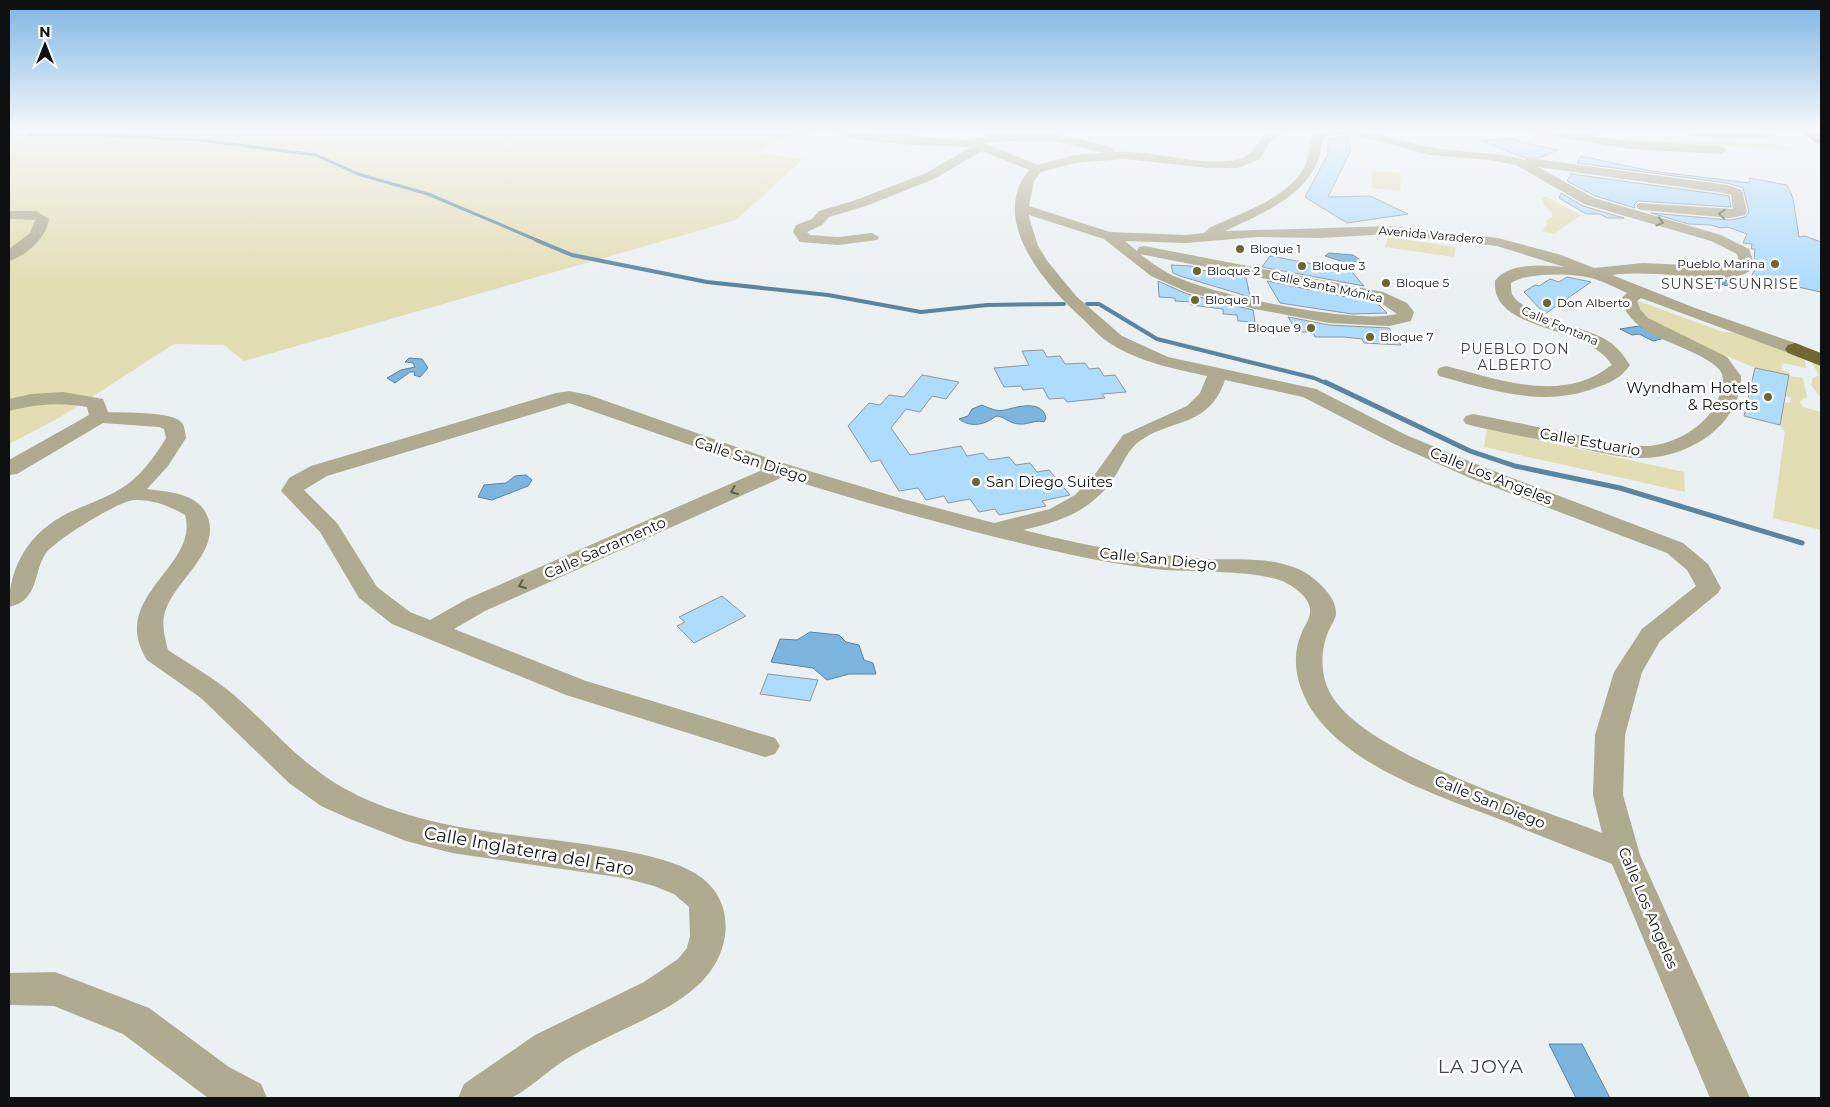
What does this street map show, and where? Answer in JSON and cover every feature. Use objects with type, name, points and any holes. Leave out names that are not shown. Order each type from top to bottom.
[{"type":"highway","points":[[1795,349],[1821,355]]},
{"type":"highway","points":[[1795,349],[1821,360]]},
{"type":"street","points":[[872,236],[839,243],[821,242],[804,239],[800,232],[802,228],[817,222],[824,214],[861,203],[916,182]]},
{"type":"street","name":"Calle Los Angeles","points":[[1027,182],[1024,190],[1022,208],[1026,233],[1041,264],[1070,300],[1116,340],[1163,360],[1282,385],[1309,393],[1399,439],[1460,465],[1675,548],[1692,560],[1705,573],[1708,588],[1652,635],[1628,672],[1610,735],[1608,795],[1624,855],[1730,1098]]},
{"type":"street","points":[[1212,238],[1211,233],[1214,231],[1291,190],[1298,182]]},
{"type":"street","points":[[1559,182],[1589,201],[1735,246],[1744,252],[1747,266],[1735,272],[1642,268],[1591,273]]},
{"type":"street","points":[[1589,201],[1730,214],[1740,212],[1737,193],[1727,189],[1668,182]]},
{"type":"street","name":"Avenida Varadero","points":[[1022,208],[1115,241],[1212,238],[1257,233],[1409,231],[1509,244],[1556,258],[1639,293],[1795,349]]},
{"type":"street","points":[[9,215],[36,215],[42,219],[43,226],[36,236],[9,256]]},
{"type":"street","name":"Calle Santa Mónica","points":[[1115,241],[1383,297],[1401,307],[1406,312],[1405,317],[1390,323],[1353,321],[1226,296],[1174,282],[1115,241]]},
{"type":"street","name":"Calle Fontana","points":[[1446,372],[1506,388],[1550,393],[1588,385],[1618,371],[1621,365],[1618,357],[1600,341],[1532,316],[1507,300],[1502,294],[1503,281],[1509,276],[1522,272],[1591,273]]},
{"type":"street","name":"Calle Estuario","points":[[1473,420],[1603,446],[1654,452],[1674,448],[1707,428],[1720,414],[1728,397],[1732,377],[1730,371],[1711,356],[1633,314],[1628,299],[1639,293]]},
{"type":"street","points":[[994,529],[1052,517],[1073,508],[1086,498],[1103,479],[1128,441],[1148,429],[1186,415],[1209,396],[1218,373]]},
{"type":"street","points":[[9,405],[43,397],[67,396],[96,403],[99,417]]},
{"type":"street","name":"Calle San Diego","points":[[765,746],[576,688],[401,618],[368,592],[329,528],[292,491],[297,483],[319,471],[556,399],[569,397],[582,399],[658,429],[779,471],[994,529],[1124,558],[1170,563],[1263,568],[1291,575],[1309,588],[1320,600],[1323,614],[1313,635],[1307,665],[1313,685],[1327,709],[1359,741],[1438,782],[1624,855]]},
{"type":"street","points":[[9,470],[99,417],[161,421],[173,425],[176,431],[176,438],[171,449],[130,493],[74,519],[50,536],[30,559],[26,577],[17,592],[9,600]]},
{"type":"street","name":"Calle Sacramento","points":[[433,630],[476,605],[779,471]]},
{"type":"street","name":"Calle Inglaterra del Faro","points":[[130,493],[175,499],[195,512],[199,530],[194,547],[164,588],[152,613],[150,630],[156,654],[210,690],[296,771],[330,796],[424,835],[490,847],[548,851],[598,859],[684,883],[702,897],[708,914],[707,938],[700,959],[687,974],[650,997],[559,1041],[491,1095]]},
{"type":"street","points":[[9,987],[55,989],[136,1021],[215,1081],[247,1098]]},
{"type":"shaded area","points":[[9,182],[778,182],[736,220],[244,361],[224,345],[174,344],[59,418],[9,444]]},
{"type":"shaded area","points":[[1372,182],[1400,182],[1401,191],[1372,188]]},
{"type":"shaded area","points":[[1541,197],[1547,197],[1581,215],[1554,234],[1542,231],[1547,225],[1546,221],[1552,217],[1552,213],[1544,205]]},
{"type":"shaded area","points":[[1388,237],[1456,247],[1454,257],[1385,247]]},
{"type":"shaded area","points":[[1636,300],[1723,332],[1739,333],[1804,355],[1806,368],[1783,363],[1781,370],[1790,373],[1789,376],[1755,368],[1727,356],[1719,355],[1641,316]]},
{"type":"shaded area","points":[[1815,360],[1821,363],[1821,398],[1811,385],[1813,378],[1819,375],[1811,361]]},
{"type":"shaded area","points":[[1789,376],[1803,378],[1807,397],[1801,400],[1800,403],[1803,407],[1821,412],[1821,530],[1773,518],[1785,432],[1780,425],[1785,402],[1790,403],[1791,398],[1786,396]]},
{"type":"shaded area","points":[[1487,429],[1684,472],[1685,492],[1484,447]]},
{"type":"water","points":[[1329,253],[1353,255],[1362,261],[1347,263],[1325,256]]},
{"type":"water","points":[[1715,277],[1744,285],[1747,283],[1762,287],[1758,290],[1750,288],[1746,291],[1709,281]]},
{"type":"water","points":[[1639,326],[1665,338],[1653,341],[1639,334],[1632,335],[1620,329]]},
{"type":"water","points":[[409,358],[422,359],[428,368],[420,377],[414,375],[415,372],[410,372],[395,383],[387,378],[401,370],[415,367],[413,363],[405,362]]},
{"type":"water","points":[[982,405],[999,410],[1034,406],[1044,412],[1046,418],[1044,422],[1038,421],[1022,424],[1016,424],[996,416],[987,422],[978,424],[968,424],[959,419],[968,416],[972,409]]},
{"type":"water","points":[[526,475],[532,480],[528,486],[492,500],[478,497],[484,485],[506,483],[515,476]]},
{"type":"water","points":[[810,632],[839,635],[846,642],[859,645],[864,660],[873,663],[876,674],[849,674],[827,680],[813,668],[771,662],[780,639],[797,640]]},
{"type":"water","points":[[1549,1044],[1582,1044],[1610,1098],[1576,1098]]},
{"type":"building","points":[[1313,182],[1335,182],[1328,197],[1370,196],[1408,214],[1347,223],[1305,197]]},
{"type":"building","points":[[1568,182],[1626,182],[1729,196],[1731,207],[1638,201],[1634,205],[1635,208],[1595,196]]},
{"type":"building","points":[[1717,182],[1769,182],[1787,185],[1793,198],[1799,237],[1805,236],[1821,242],[1821,292],[1751,277],[1757,265],[1754,258],[1755,249],[1751,249],[1752,244],[1743,243],[1747,234],[1728,227],[1720,228],[1711,225],[1688,224],[1651,213],[1730,220],[1745,217],[1749,212],[1743,188]]},
{"type":"building","points":[[1561,193],[1583,206],[1624,218],[1607,218],[1600,214],[1586,214],[1559,198]]},
{"type":"building","points":[[1270,256],[1351,271],[1364,286],[1262,267]]},
{"type":"building","points":[[1171,265],[1191,266],[1201,270],[1246,277],[1250,297],[1180,276],[1173,273]]},
{"type":"building","name":"Don Alberto","points":[[1567,277],[1591,282],[1545,314],[1524,292],[1550,279],[1559,282]]},
{"type":"building","name":"Bloque 11","points":[[1158,281],[1187,294],[1253,310],[1255,322],[1238,321],[1237,315],[1223,314],[1223,309],[1191,305],[1191,302],[1175,301],[1175,298],[1159,297]]},
{"type":"building","points":[[1267,281],[1377,303],[1387,313],[1352,314],[1280,303]]},
{"type":"building","points":[[1288,317],[1329,325],[1389,328],[1401,345],[1364,343],[1362,339],[1344,337],[1315,337],[1313,332],[1297,332]]},
{"type":"building","points":[[1043,350],[1047,357],[1060,356],[1065,364],[1085,363],[1089,369],[1099,368],[1104,376],[1115,375],[1126,392],[1102,394],[1105,398],[1067,402],[1064,398],[1049,399],[1043,388],[1023,390],[1021,386],[1004,387],[994,368],[1029,365],[1022,351]]},
{"type":"building","name":"Wyndham Hotels & Resorts","points":[[1755,368],[1789,375],[1780,425],[1744,416]]},
{"type":"building","points":[[922,375],[959,382],[946,399],[932,396],[920,412],[906,409],[891,428],[910,455],[961,446],[967,456],[983,453],[989,460],[1009,457],[1016,465],[1030,463],[1037,472],[1049,470],[1070,495],[1042,501],[1046,506],[999,515],[995,509],[979,512],[970,499],[948,503],[944,496],[926,500],[918,488],[899,491],[880,460],[871,462],[848,426],[869,403],[880,405],[889,395],[904,397]]},
{"type":"building","points":[[722,596],[746,616],[694,643],[677,626],[685,622],[679,617]]},
{"type":"building","points":[[768,674],[818,680],[810,701],[760,694]]},
{"type":"waterway","points":[[385,182],[428,194],[539,241]]},
{"type":"waterway","points":[[536,240],[572,255],[707,282],[828,295],[921,312],[987,305],[1064,304]]},
{"type":"waterway","points":[[1087,304],[1099,304],[1157,339],[1314,378],[1328,384]]},
{"type":"waterway","points":[[1325,382],[1470,451],[1515,466],[1620,488],[1802,543]]},
{"type":"place","name":"Bloque 1","points":[[1240,249]]},
{"type":"place","name":"Pueblo Marina","points":[[1775,264]]},
{"type":"place","name":"Bloque 3","points":[[1302,266]]},
{"type":"place","name":"Bloque 2","points":[[1197,271]]},
{"type":"place","name":"Bloque 5","points":[[1386,283]]},
{"type":"place","name":"Bloque 11","points":[[1195,300]]},
{"type":"place","name":"Don Alberto","points":[[1547,303]]},
{"type":"place","name":"Bloque 9","points":[[1311,328]]},
{"type":"place","name":"Bloque 7","points":[[1370,337]]},
{"type":"place","name":"Wyndham Hotels & Resorts","points":[[1768,397]]},
{"type":"place","name":"San Diego Suites","points":[[976,482]]},
{"type":"district","name":"SUNSET SUNRISE","points":[[1730,284]]},
{"type":"district","name":"PUEBLO DON ALBERTO","points":[[1515,358]]},
{"type":"district","name":"LA JOYA","points":[[1481,1066]]}]
